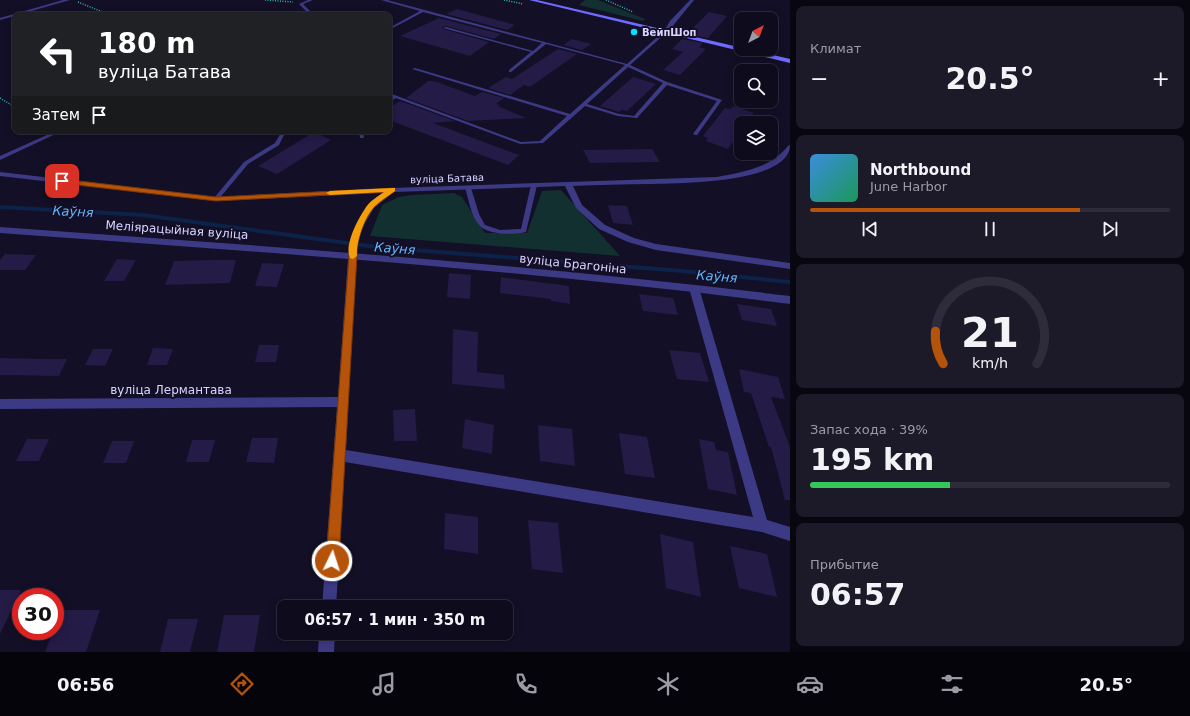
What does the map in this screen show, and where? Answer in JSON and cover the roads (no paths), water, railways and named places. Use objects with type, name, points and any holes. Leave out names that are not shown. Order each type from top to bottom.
[{"type":"main road","points":[[531,0],[790,61]]},
{"type":"street","points":[[26,12],[68,0]]},
{"type":"street","points":[[665,32],[692,0]]},
{"type":"street","points":[[0,20],[12,16]]},
{"type":"street","name":"вуліца Батава","points":[[0,174],[216,199],[392,190],[716,179],[743,174],[768,166],[786,154],[790,147]]},
{"type":"street","points":[[568,184],[579,206],[602,227],[631,240],[656,247],[790,266]]},
{"type":"street","points":[[330,600],[353,250],[360,225],[371,206],[392,190]]},
{"type":"street","name":"Меліярацыйная вуліца","points":[[0,230],[353,250]]},
{"type":"street","name":"вуліца Брагоніна","points":[[353,250],[790,300]]},
{"type":"street","points":[[694,288],[762,525]]},
{"type":"street","name":"вуліца Лермантава","points":[[0,404],[342,402]]},
{"type":"street","points":[[340,455],[762,525],[790,534]]},
{"type":"street","points":[[326,652],[327,640]]},
{"type":"lane","points":[[309,12],[301,4],[311,0]]},
{"type":"lane","points":[[383,0],[628,65],[666,83],[720,100],[695,134]]},
{"type":"lane","points":[[392,27],[422,11]]},
{"type":"lane","points":[[445,28],[534,52]]},
{"type":"lane","points":[[392,95],[520,143],[541,142],[665,32]]},
{"type":"lane","points":[[510,71],[545,43]]},
{"type":"lane","points":[[414,69],[571,116]]},
{"type":"lane","points":[[584,104],[618,115],[635,117],[666,83]]},
{"type":"lane","points":[[392,99],[396,96]]},
{"type":"lane","points":[[0,158],[53,134]]},
{"type":"lane","points":[[216,199],[246,164],[276,144],[282,134]]},
{"type":"lane","points":[[468,188],[476,214],[483,226],[499,232],[524,231],[534,185]]},
{"type":"waterway","name":"Каўня","points":[[0,207],[143,215],[376,247],[682,271],[790,282]]},
{"type":"place","name":"ВейпШоп","points":[[634,32]]}]
